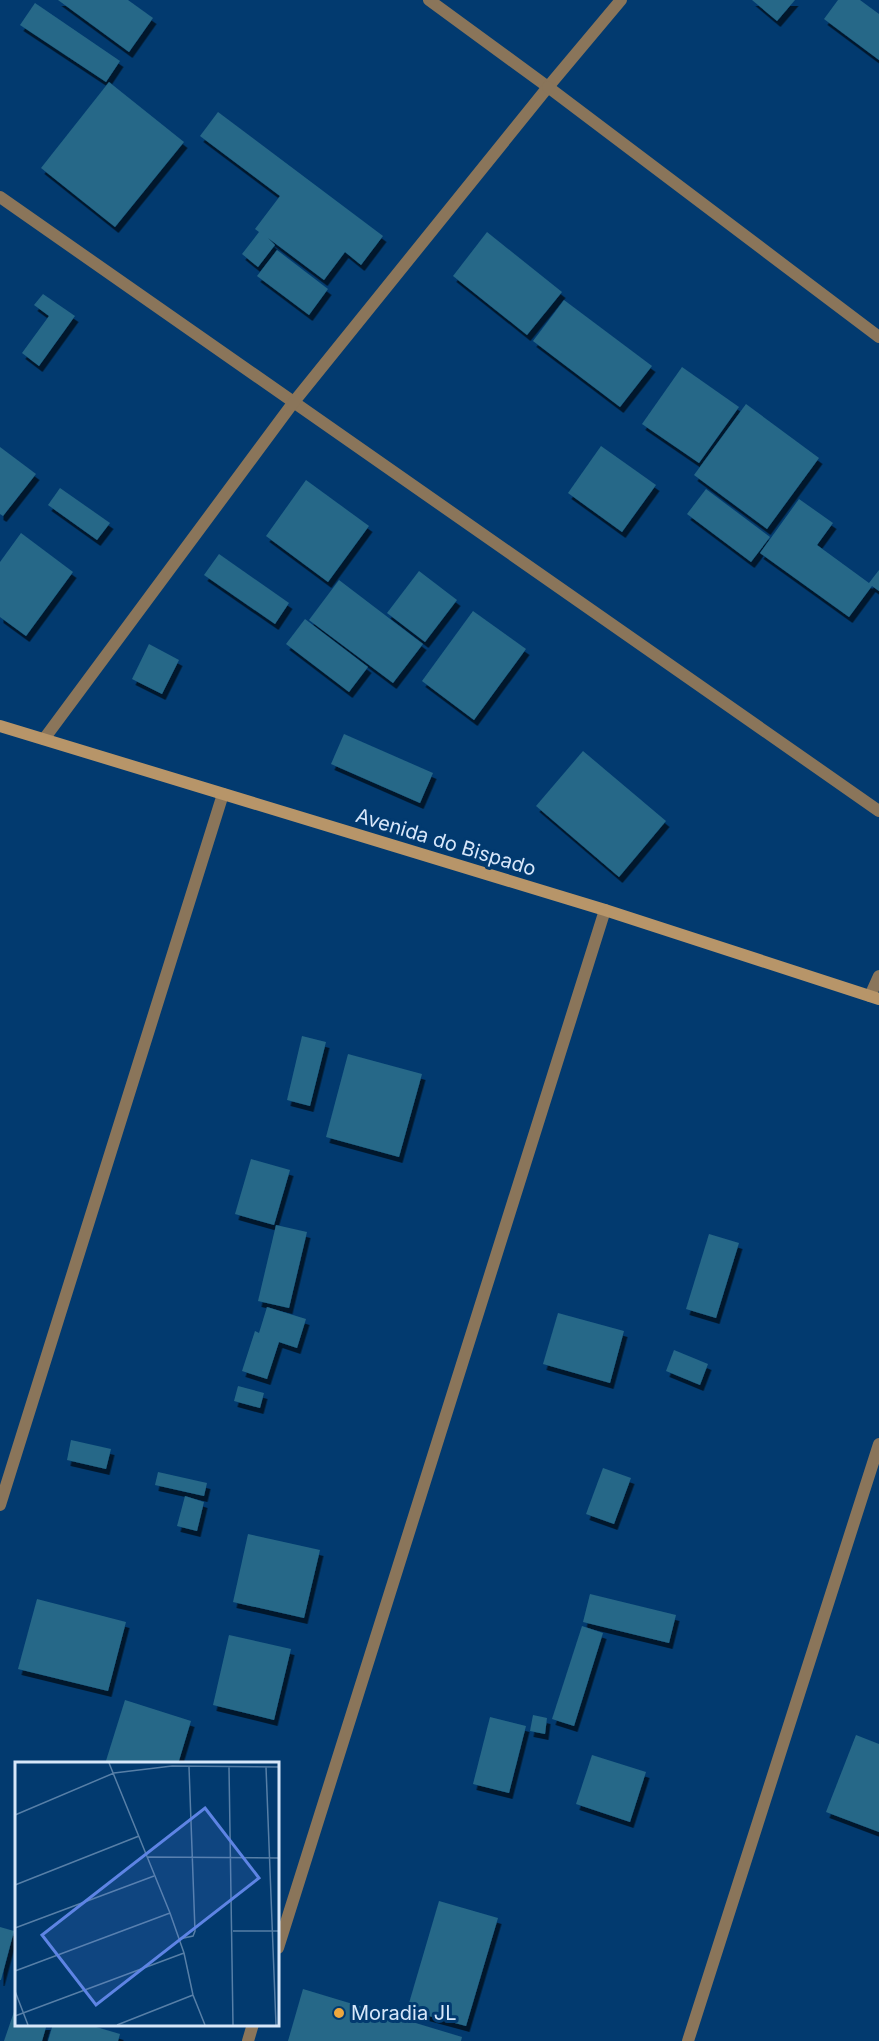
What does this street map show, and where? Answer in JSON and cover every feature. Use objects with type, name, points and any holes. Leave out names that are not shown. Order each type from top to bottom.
[{"type":"main road","name":"Avenida do Bispado","points":[[0,726],[605,910],[874,998]]},
{"type":"street","points":[[429,0],[879,337]]},
{"type":"street","points":[[44,739],[293,403],[621,0]]},
{"type":"street","points":[[0,197],[879,811]]},
{"type":"street","points":[[0,1505],[222,794]]},
{"type":"street","points":[[279,1945],[605,910]]},
{"type":"street","points":[[874,998],[879,976]]},
{"type":"street","points":[[688,2041],[879,1444]]},
{"type":"street","points":[[248,2041],[254,2026]]},
{"type":"building","points":[[58,0],[128,0],[153,18],[129,52]]},
{"type":"building","points":[[752,0],[795,0],[777,21]]},
{"type":"building","points":[[838,0],[860,0],[879,14],[879,60],[824,19]]},
{"type":"building","points":[[35,3],[120,61],[106,82],[20,25]]},
{"type":"building","points":[[109,82],[184,142],[115,227],[41,168]]},
{"type":"building","points":[[218,112],[383,236],[361,265],[345,252],[324,280],[268,238],[275,245],[258,267],[242,254],[259,232],[255,229],[280,196],[200,136]]},
{"type":"building","points":[[487,232],[562,292],[527,335],[453,276]]},
{"type":"building","points":[[277,250],[328,289],[309,315],[257,276]]},
{"type":"building","points":[[43,294],[75,316],[39,366],[22,353],[49,316],[34,305]]},
{"type":"building","points":[[564,300],[652,366],[620,407],[533,341]]},
{"type":"building","points":[[682,367],[739,407],[699,463],[642,424]]},
{"type":"building","points":[[746,404],[819,458],[767,529],[694,475]]},
{"type":"building","points":[[601,446],[656,485],[622,532],[568,493]]},
{"type":"building","points":[[0,447],[36,474],[3,516],[0,514]]},
{"type":"building","points":[[306,480],[369,526],[328,582],[266,536]]},
{"type":"building","points":[[60,488],[110,523],[97,540],[48,505]]},
{"type":"building","points":[[706,489],[770,537],[751,562],[687,514]]},
{"type":"building","points":[[799,499],[833,523],[817,545],[869,583],[879,570],[879,591],[872,586],[849,617],[760,553]]},
{"type":"building","points":[[21,533],[73,572],[26,636],[0,617],[0,562]]},
{"type":"building","points":[[219,554],[289,603],[275,624],[204,575]]},
{"type":"building","points":[[419,571],[457,600],[425,642],[387,613]]},
{"type":"building","points":[[339,580],[423,644],[393,683],[309,620]]},
{"type":"building","points":[[473,611],[526,649],[474,720],[422,681]]},
{"type":"building","points":[[305,619],[368,667],[349,692],[286,644]]},
{"type":"building","points":[[149,644],[179,660],[162,694],[132,679]]},
{"type":"building","points":[[344,734],[433,773],[420,803],[331,764]]},
{"type":"building","points":[[583,751],[666,821],[619,877],[536,806]]},
{"type":"building","points":[[302,1036],[326,1042],[310,1106],[287,1100]]},
{"type":"building","points":[[348,1054],[422,1074],[399,1157],[326,1137]]},
{"type":"building","points":[[251,1159],[290,1170],[274,1225],[235,1214]]},
{"type":"building","points":[[276,1225],[307,1232],[289,1308],[258,1301]]},
{"type":"building","points":[[709,1234],[739,1243],[716,1318],[686,1309]]},
{"type":"building","points":[[267,1307],[306,1319],[297,1348],[279,1342],[267,1379],[242,1371],[255,1331],[259,1333]]},
{"type":"building","points":[[558,1313],[624,1331],[610,1383],[543,1364]]},
{"type":"building","points":[[674,1350],[708,1364],[700,1385],[666,1371]]},
{"type":"building","points":[[238,1386],[264,1393],[260,1408],[234,1401]]},
{"type":"building","points":[[71,1440],[111,1449],[106,1469],[67,1460]]},
{"type":"building","points":[[603,1468],[631,1478],[614,1524],[586,1514]]},
{"type":"building","points":[[158,1472],[207,1483],[204,1496],[155,1485]]},
{"type":"building","points":[[185,1496],[204,1502],[197,1531],[177,1526]]},
{"type":"building","points":[[248,1534],[320,1550],[304,1618],[233,1602]]},
{"type":"building","points":[[590,1594],[676,1615],[669,1643],[583,1622]]},
{"type":"building","points":[[37,1599],[126,1622],[108,1691],[18,1669]]},
{"type":"building","points":[[582,1626],[603,1633],[574,1726],[552,1719]]},
{"type":"building","points":[[229,1635],[291,1649],[274,1720],[213,1705]]},
{"type":"building","points":[[125,1700],[191,1721],[179,1762],[106,1762]]},
{"type":"building","points":[[533,1715],[547,1718],[545,1734],[530,1731]]},
{"type":"building","points":[[490,1717],[526,1726],[509,1793],[473,1784]]},
{"type":"building","points":[[856,1735],[879,1744],[879,1832],[826,1812]]},
{"type":"building","points":[[592,1755],[646,1772],[630,1822],[576,1804]]},
{"type":"building","points":[[439,1901],[498,1918],[466,2026],[407,2010]]},
{"type":"building","points":[[0,1927],[14,1931],[1,1980],[0,1980]]},
{"type":"building","name":"Moradia JL","points":[[303,1989],[462,2037],[461,2041],[288,2041]]},
{"type":"building","points":[[15,2009],[15,2026],[46,2026],[42,2041],[4,2041]]},
{"type":"building","points":[[52,2026],[93,2026],[120,2034],[118,2041],[48,2041]]},
{"type":"place","name":"Moradia JL","points":[[339,2013]]}]
